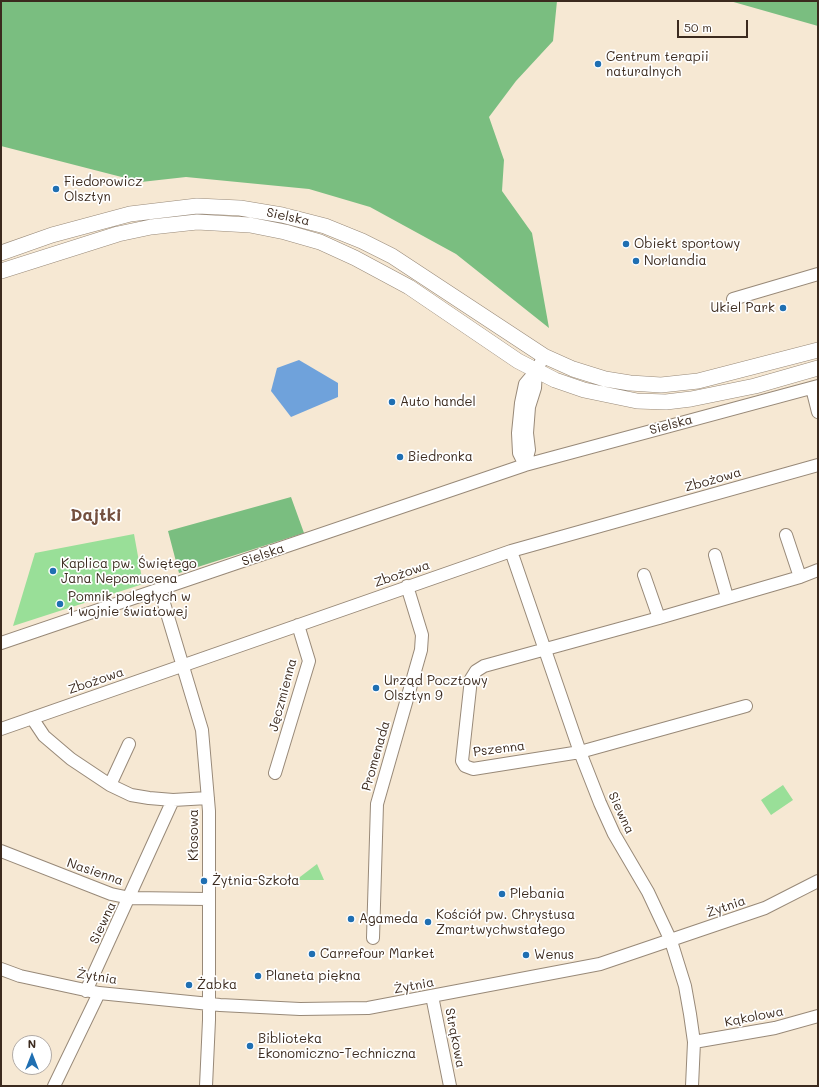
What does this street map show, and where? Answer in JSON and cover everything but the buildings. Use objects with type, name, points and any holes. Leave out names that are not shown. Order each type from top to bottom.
[{"type":"main road","name":"Sielska","points":[[1,253],[103,221],[157,210],[197,206],[240,208],[282,215],[326,226],[362,241],[392,256],[544,356],[573,369],[605,379],[630,383],[661,385],[698,381],[818,350]]},
{"type":"main road","name":"Sielska","points":[[1,271],[118,234],[151,227],[197,222],[250,225],[285,232],[320,242],[381,271],[409,287],[518,361],[536,371],[561,382],[613,397],[638,401],[666,402],[712,396],[818,368]]},
{"type":"street","points":[[733,299],[818,274]]},
{"type":"street","points":[[525,465],[528,450],[527,433],[529,407],[535,388],[536,371],[544,356]]},
{"type":"street","points":[[815,387],[818,412]]},
{"type":"street","name":"Sielska","points":[[1,643],[525,465],[815,387]]},
{"type":"street","name":"Zbożowa","points":[[1,729],[407,586],[511,551],[818,465]]},
{"type":"street","points":[[786,535],[800,577]]},
{"type":"street","name":"Siewna","points":[[511,551],[580,752],[600,803],[614,834],[648,892],[671,941],[685,986],[694,1042],[692,1086]]},
{"type":"street","points":[[714,555],[727,597]]},
{"type":"street","name":"Pszenna","points":[[746,706],[580,752],[473,768],[465,766],[462,761],[471,679],[476,671],[484,666],[659,618],[800,577],[818,570]]},
{"type":"street","points":[[644,575],[659,618]]},
{"type":"street","name":"Promenada","points":[[373,938],[377,804],[421,650],[422,635],[407,586]]},
{"type":"street","name":"Kłosowa","points":[[160,590],[202,730],[208,798],[208,1004],[206,1086]]},
{"type":"street","name":"Jęczmienna","points":[[275,773],[309,661],[298,625]]},
{"type":"street","points":[[32,718],[44,736],[71,759],[110,785],[131,795],[173,800],[208,798]]},
{"type":"street","points":[[110,785],[130,744]]},
{"type":"street","name":"Siewna","points":[[86,992],[130,898],[173,800]]},
{"type":"street","name":"Nasienna","points":[[1,851],[93,888],[130,898],[208,899]]},
{"type":"street","name":"Żytnia","points":[[1,969],[20,976],[86,992],[208,1004],[300,1009],[368,1008],[600,964],[765,908],[818,881]]},
{"type":"street","points":[[54,1086],[99,993]]},
{"type":"street","name":"Strąkowa","points":[[432,996],[450,1086]]},
{"type":"street","name":"Kąkolowa","points":[[694,1042],[775,1028],[818,1016]]},
{"type":"green space","points":[[1,1],[557,1],[553,41],[516,81],[489,117],[504,160],[502,191],[532,233],[549,328],[456,254],[370,207],[309,189],[186,177],[141,182],[1,146]]},
{"type":"green space","points":[[730,1],[818,1],[818,26]]},
{"type":"green space","points":[[291,497],[304,533],[179,573],[168,531]]},
{"type":"green space","points":[[134,534],[143,584],[13,626],[35,553]]},
{"type":"green space","points":[[783,785],[793,800],[771,815],[761,800]]},
{"type":"green space","points":[[317,864],[324,880],[296,880]]},
{"type":"water","points":[[299,360],[338,383],[338,397],[291,417],[271,391],[277,368]]},
{"type":"place","name":"Centrum terapii naturalnych","points":[[598,64]]},
{"type":"place","name":"Fiedorowicz Olsztyn","points":[[56,189]]},
{"type":"place","name":"Obiekt sportowy","points":[[626,244]]},
{"type":"place","name":"Norlandia","points":[[636,261]]},
{"type":"place","name":"Ukiel Park","points":[[783,308]]},
{"type":"place","name":"Auto handel","points":[[392,402]]},
{"type":"place","name":"Biedronka","points":[[400,457]]},
{"type":"place","name":"Kaplica pw. Świętego Jana Nepomucena","points":[[53,571]]},
{"type":"place","name":"Pomnik poległych w 1 wojnie światowej","points":[[60,604]]},
{"type":"place","name":"Urząd Pocztowy Olsztyn 9","points":[[376,688]]},
{"type":"place","name":"Żytnia-Szkoła","points":[[204,881]]},
{"type":"place","name":"Plebania","points":[[502,894]]},
{"type":"place","name":"Agameda","points":[[351,919]]},
{"type":"place","name":"Kościół pw. Chrystusa Zmartwychwstałego","points":[[428,922]]},
{"type":"place","name":"Carrefour Market","points":[[312,954]]},
{"type":"place","name":"Wenus","points":[[526,955]]},
{"type":"place","name":"Planeta piękna","points":[[258,976]]},
{"type":"place","name":"Żabka","points":[[189,985]]},
{"type":"place","name":"Biblioteka Ekonomiczno-Techniczna","points":[[250,1046]]},
{"type":"district","name":"Dajtki","points":[[96,516]]}]
